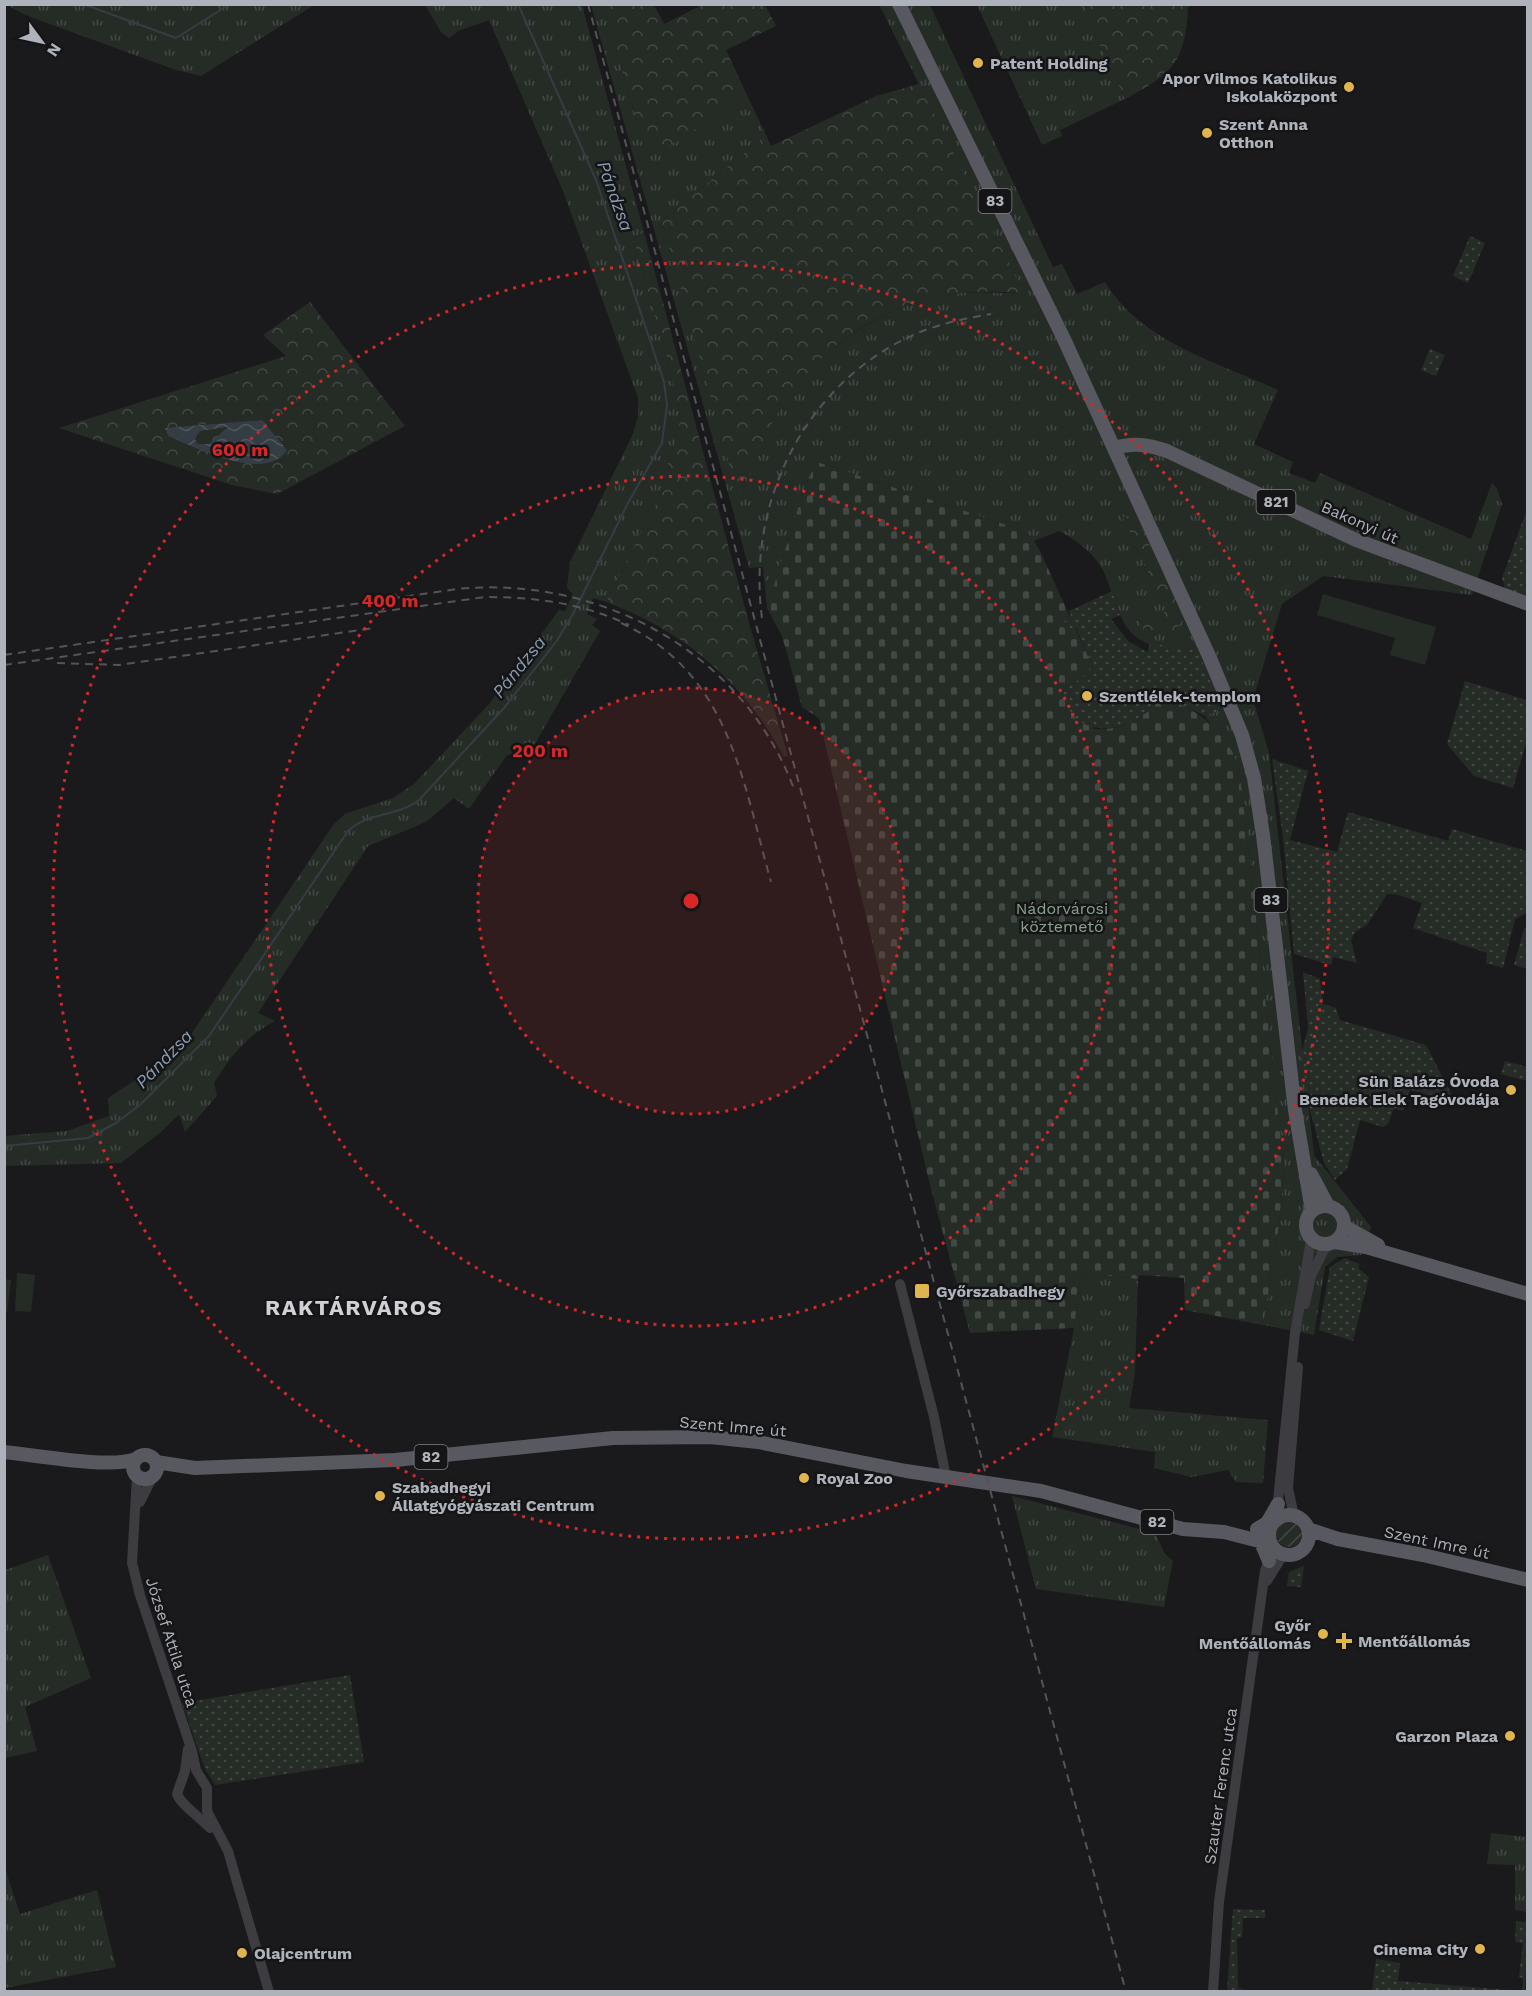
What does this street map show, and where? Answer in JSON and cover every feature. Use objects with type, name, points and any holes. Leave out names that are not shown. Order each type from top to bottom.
[{"type":"main road","name":"83","points":[[899,4],[1115,448],[1242,735],[1254,778],[1295,1110],[1312,1211],[1306,1223],[1311,1240],[1399,1256],[1527,1294]]},
{"type":"main road","name":"Bakonyi út","points":[[1115,448],[1125,445],[1145,445],[1167,451],[1356,540],[1527,604]]},
{"type":"main road","name":"83","points":[[1304,1160],[1328,1206],[1340,1214],[1344,1226],[1399,1256]]},
{"type":"main road","points":[[1312,1211],[1328,1206]]},
{"type":"main road","points":[[1331,1243],[1344,1226]]},
{"type":"main road","name":"Szent Imre út","points":[[154,1470],[395,1460],[613,1438],[710,1437],[798,1449],[946,1477],[1041,1491],[1183,1529],[1224,1532],[1269,1546]]},
{"type":"main road","name":"82","points":[[4,1452],[98,1462],[136,1469],[143,1479],[154,1470],[145,1455],[136,1469]]},
{"type":"main road","points":[[1269,1546],[1267,1523],[1278,1504]]},
{"type":"main road","points":[[1269,1546],[1269,1532],[1274,1522],[1294,1516]]},
{"type":"main road","name":"82","points":[[1294,1516],[1302,1520],[1308,1529]]},
{"type":"main road","points":[[1307,1545],[1308,1529]]},
{"type":"main road","name":"Szent Imre út","points":[[1308,1529],[1338,1539],[1423,1555],[1527,1580]]},
{"type":"main road","name":"Szent Imre út","points":[[1307,1545],[1338,1539]]},
{"type":"main road","name":"82","points":[[1269,1546],[1294,1555],[1307,1545]]},
{"type":"street","points":[[1274,1522],[1278,1504],[1296,1322],[1311,1240]]},
{"type":"street","points":[[1294,1516],[1288,1488],[1301,1332],[1311,1276],[1331,1243]]},
{"type":"street","points":[[900,1284],[934,1417],[946,1477]]},
{"type":"street","name":"József Attila utca","points":[[136,1469],[132,1563],[196,1770],[203,1781]]},
{"type":"street","name":"József Attila utca","points":[[135,1520],[144,1491],[154,1470]]},
{"type":"street","name":"Szauter Ferenc utca","points":[[1264,1586],[1269,1546]]},
{"type":"street","name":"Szauter Ferenc utca","points":[[1213,1992],[1218,1902],[1269,1546]]},
{"type":"street","points":[[187,1737],[187,1761],[177,1789],[179,1798],[225,1847]]},
{"type":"street","points":[[181,1781],[191,1777],[203,1781],[209,1817],[225,1847],[269,1992]]},
{"type":"street","points":[[188,1806],[199,1805],[207,1796]]},
{"type":"green space","points":[[5,4],[314,5],[201,76],[176,70],[25,15]]},
{"type":"green space","points":[[879,4],[930,5],[1053,267],[1062,264],[1077,294],[1105,282],[1120,303],[1159,335],[1182,348],[1278,390],[1254,444],[1293,462],[1289,473],[1315,483],[1320,473],[1471,539],[1492,483],[1497,488],[1502,504],[1472,595],[1323,576],[1282,604],[1253,699],[1269,753],[1314,1155],[1371,1227],[1361,1255],[1337,1257],[1325,1267],[1314,1335],[1263,1325],[1279,1225],[1284,1167],[1239,766],[1205,716],[1221,709],[1186,647],[1154,645],[1135,636],[1122,619],[1106,577],[1097,561],[1082,546],[1059,531],[1034,541],[1019,529],[817,462],[806,483],[767,608],[763,567],[749,568],[591,5],[604,5],[644,149],[678,141],[746,93],[766,135],[662,221],[740,502],[762,439],[782,403],[801,379],[846,338],[872,322],[929,299],[968,292],[1023,293]]},
{"type":"green space","points":[[425,5],[582,5],[644,232],[633,238],[673,380],[680,418],[677,438],[665,472],[665,486],[606,602],[593,598],[587,614],[597,619],[592,625],[600,631],[532,749],[507,755],[469,809],[454,798],[426,822],[368,846],[258,1013],[275,1021],[247,1040],[233,1055],[214,1083],[217,1096],[185,1132],[179,1114],[161,1132],[121,1163],[5,1166],[4,1136],[67,1131],[109,1116],[108,1098],[158,1065],[190,1036],[334,824],[345,814],[393,798],[414,784],[490,703],[559,610],[565,611],[573,594],[567,588],[570,562],[632,436],[638,416],[638,398],[563,191],[489,20],[458,31],[449,38],[441,32]]},
{"type":"green space","points":[[604,5],[654,5],[664,24],[702,5],[765,5],[776,26],[726,50],[746,93],[678,141],[657,152],[644,149]]},
{"type":"green space","points":[[977,5],[1085,5],[1094,33],[1125,99],[1060,130],[1062,136],[1042,145]]},
{"type":"green space","points":[[1085,5],[1191,5],[1188,8],[1184,42],[1173,65],[1154,82],[1125,99],[1094,33]]},
{"type":"green space","points":[[919,84],[1024,293],[960,293],[918,302],[880,317],[846,338],[817,363],[791,393],[770,427],[753,464],[740,504],[662,221],[766,135],[771,146],[876,96]]},
{"type":"green space","points":[[644,232],[749,623],[788,756],[784,757],[751,706],[710,663],[661,628],[606,602],[665,486],[665,472],[677,438],[680,418],[673,380],[633,238]]},
{"type":"green space","points":[[1470,236],[1485,243],[1468,283],[1453,276]]},
{"type":"green space","points":[[310,302],[405,426],[277,494],[232,485],[59,428],[286,356],[263,335]],"holes":[[[261,420],[239,463],[168,436],[165,428]]]},
{"type":"green space","points":[[1430,349],[1445,355],[1436,376],[1421,370]]},
{"type":"green space","points":[[228,427],[228,430],[209,444],[198,444],[195,439],[200,431]]},
{"type":"green space","name":"Nádorvárosi köztemető","points":[[817,462],[1019,529],[1034,541],[1040,551],[1092,665],[1085,676],[1063,690],[1094,729],[1116,728],[1131,722],[1158,694],[1207,721],[1216,729],[1232,752],[1239,766],[1284,1167],[1279,1225],[1263,1325],[1185,1310],[1184,1278],[1140,1275],[1138,1279],[1081,1273],[1074,1328],[970,1333],[929,1181],[819,718],[802,707],[782,636],[767,608],[806,483]]},
{"type":"green space","points":[[1527,509],[1527,599],[1505,588],[1502,578]]},
{"type":"green space","points":[[1122,516],[1138,523],[1178,602],[1183,619],[1177,630],[1144,630],[1136,617],[1158,620],[1166,610]]},
{"type":"green space","points":[[1112,591],[1120,615],[1111,619],[1128,641],[1147,652],[1150,644],[1186,647],[1199,653],[1221,710],[1205,716],[1158,694],[1151,710],[1130,723],[1118,727],[1093,727],[1082,723],[1073,715],[1063,690],[1085,676],[1092,665],[1076,628],[1067,630],[1063,623],[1071,616],[1069,611]]},
{"type":"green space","points":[[1323,594],[1436,627],[1425,665],[1390,655],[1395,638],[1317,615]]},
{"type":"green space","points":[[1465,681],[1527,700],[1527,740],[1513,788],[1474,776],[1447,744]]},
{"type":"green space","points":[[1272,759],[1308,771],[1290,840],[1337,852],[1348,812],[1448,841],[1452,829],[1527,851],[1527,913],[1515,919],[1503,968],[1486,963],[1487,953],[1413,928],[1422,903],[1396,894],[1387,894],[1367,925],[1355,932],[1351,940],[1357,963],[1333,957],[1331,965],[1294,954],[1283,838]]},
{"type":"green space","points":[[1527,926],[1527,969],[1514,965],[1524,929]]},
{"type":"green space","points":[[1303,972],[1320,979],[1323,1004],[1336,1008],[1340,1020],[1426,1045],[1456,1103],[1410,1090],[1403,1111],[1394,1108],[1388,1124],[1383,1127],[1360,1120],[1347,1169],[1335,1180],[1324,1163],[1308,1103],[1302,1052],[1308,1028]]},
{"type":"green space","points":[[1505,1061],[1527,1067],[1527,1081],[1501,1074]]},
{"type":"green space","points":[[1345,1258],[1359,1264],[1359,1269],[1369,1277],[1353,1341],[1319,1330],[1330,1267]]},
{"type":"green space","points":[[17,1273],[35,1275],[31,1312],[15,1311]]},
{"type":"green space","points":[[1081,1273],[1138,1279],[1135,1373],[1129,1408],[1268,1420],[1263,1483],[1236,1482],[1228,1470],[1191,1477],[1154,1468],[1155,1452],[1052,1437],[1074,1329]]},
{"type":"green space","points":[[5,1279],[11,1280],[7,1313],[5,1312]]},
{"type":"green space","points":[[1012,1496],[1155,1533],[1165,1554],[1173,1561],[1164,1607],[1036,1589]]},
{"type":"green space","points":[[1289,1521],[1298,1525],[1302,1534],[1298,1543],[1289,1547],[1280,1543],[1276,1534],[1280,1525]]},
{"type":"green space","points":[[48,1555],[91,1678],[25,1707],[37,1751],[5,1758],[5,1570]]},
{"type":"green space","points":[[1304,1566],[1301,1587],[1287,1586],[1289,1572]]},
{"type":"green space","points":[[350,1675],[364,1762],[215,1785],[205,1769],[182,1703]]},
{"type":"green space","points":[[1491,1833],[1527,1837],[1527,1912],[1515,1910],[1515,1865],[1487,1864]]},
{"type":"green space","points":[[4,1865],[20,1914],[97,1890],[116,1967],[5,1988]]},
{"type":"green space","points":[[1233,1909],[1265,1910],[1265,1918],[1243,1918],[1242,1937],[1237,1938],[1238,1988],[1243,1991],[1227,1991]]},
{"type":"green space","points":[[1516,1921],[1527,1922],[1525,1991],[1410,1992],[1402,1988],[1401,1991],[1372,1991],[1376,1959],[1400,1963],[1398,1981],[1522,1991],[1523,1978],[1519,1977],[1523,1943],[1515,1942]]},
{"type":"water","points":[[262,420],[287,450],[277,460],[263,464],[229,460],[168,436],[165,428]],"holes":[[[228,427],[209,444],[198,444],[195,439],[200,431]]]},
{"type":"waterway","points":[[83,4],[176,38],[230,4]]},
{"type":"waterway","name":"Pándzsa","points":[[4,1146],[88,1138],[116,1123],[141,1104],[209,1036],[348,831],[364,821],[403,809],[420,799],[504,708],[556,642],[573,614],[628,503],[662,443],[667,405],[664,382],[596,180],[518,4]]},
{"type":"railway","points":[[588,4],[1126,1992]]},
{"type":"railway","points":[[762,618],[760,573],[764,530],[775,488],[793,448],[817,412],[846,380],[880,353],[920,332],[955,321],[991,314]]},
{"type":"railway","points":[[4,655],[457,589],[510,588],[562,595],[612,610],[659,632],[702,661],[740,698],[771,740],[794,789]]},
{"type":"railway","points":[[4,665],[485,597],[522,598],[576,606],[629,625]]},
{"type":"railway","points":[[621,623],[657,644],[686,670],[708,699],[726,732],[739,768],[771,882]]},
{"type":"railway","points":[[57,663],[119,665],[374,628]]},
{"type":"place","name":"Patent Holding","points":[[978,63]]},
{"type":"place","name":"Apor Vilmos Katolikus Iskolaközpont","points":[[1349,87]]},
{"type":"place","name":"Szent Anna Otthon","points":[[1207,133]]},
{"type":"place","name":"Szentlélek-templom","points":[[1087,696]]},
{"type":"place","name":"Sün Balázs Óvoda Benedek Elek Tagóvodája","points":[[1511,1090]]},
{"type":"place","name":"Győrszabadhegy","points":[[922,1291]]},
{"type":"place","name":"Royal Zoo","points":[[804,1478]]},
{"type":"place","name":"Szabadhegyi Állatgyógyászati Centrum","points":[[380,1496]]},
{"type":"place","name":"Győr Mentőállomás","points":[[1323,1634]]},
{"type":"place","name":"Mentőállomás","points":[[1344,1641]]},
{"type":"place","name":"Garzon Plaza","points":[[1510,1736]]},
{"type":"place","name":"Cinema City","points":[[1480,1949]]},
{"type":"place","name":"Olajcentrum","points":[[242,1953]]},
{"type":"district","name":"RAKTÁRVÁROS","points":[[354,1307]]}]
